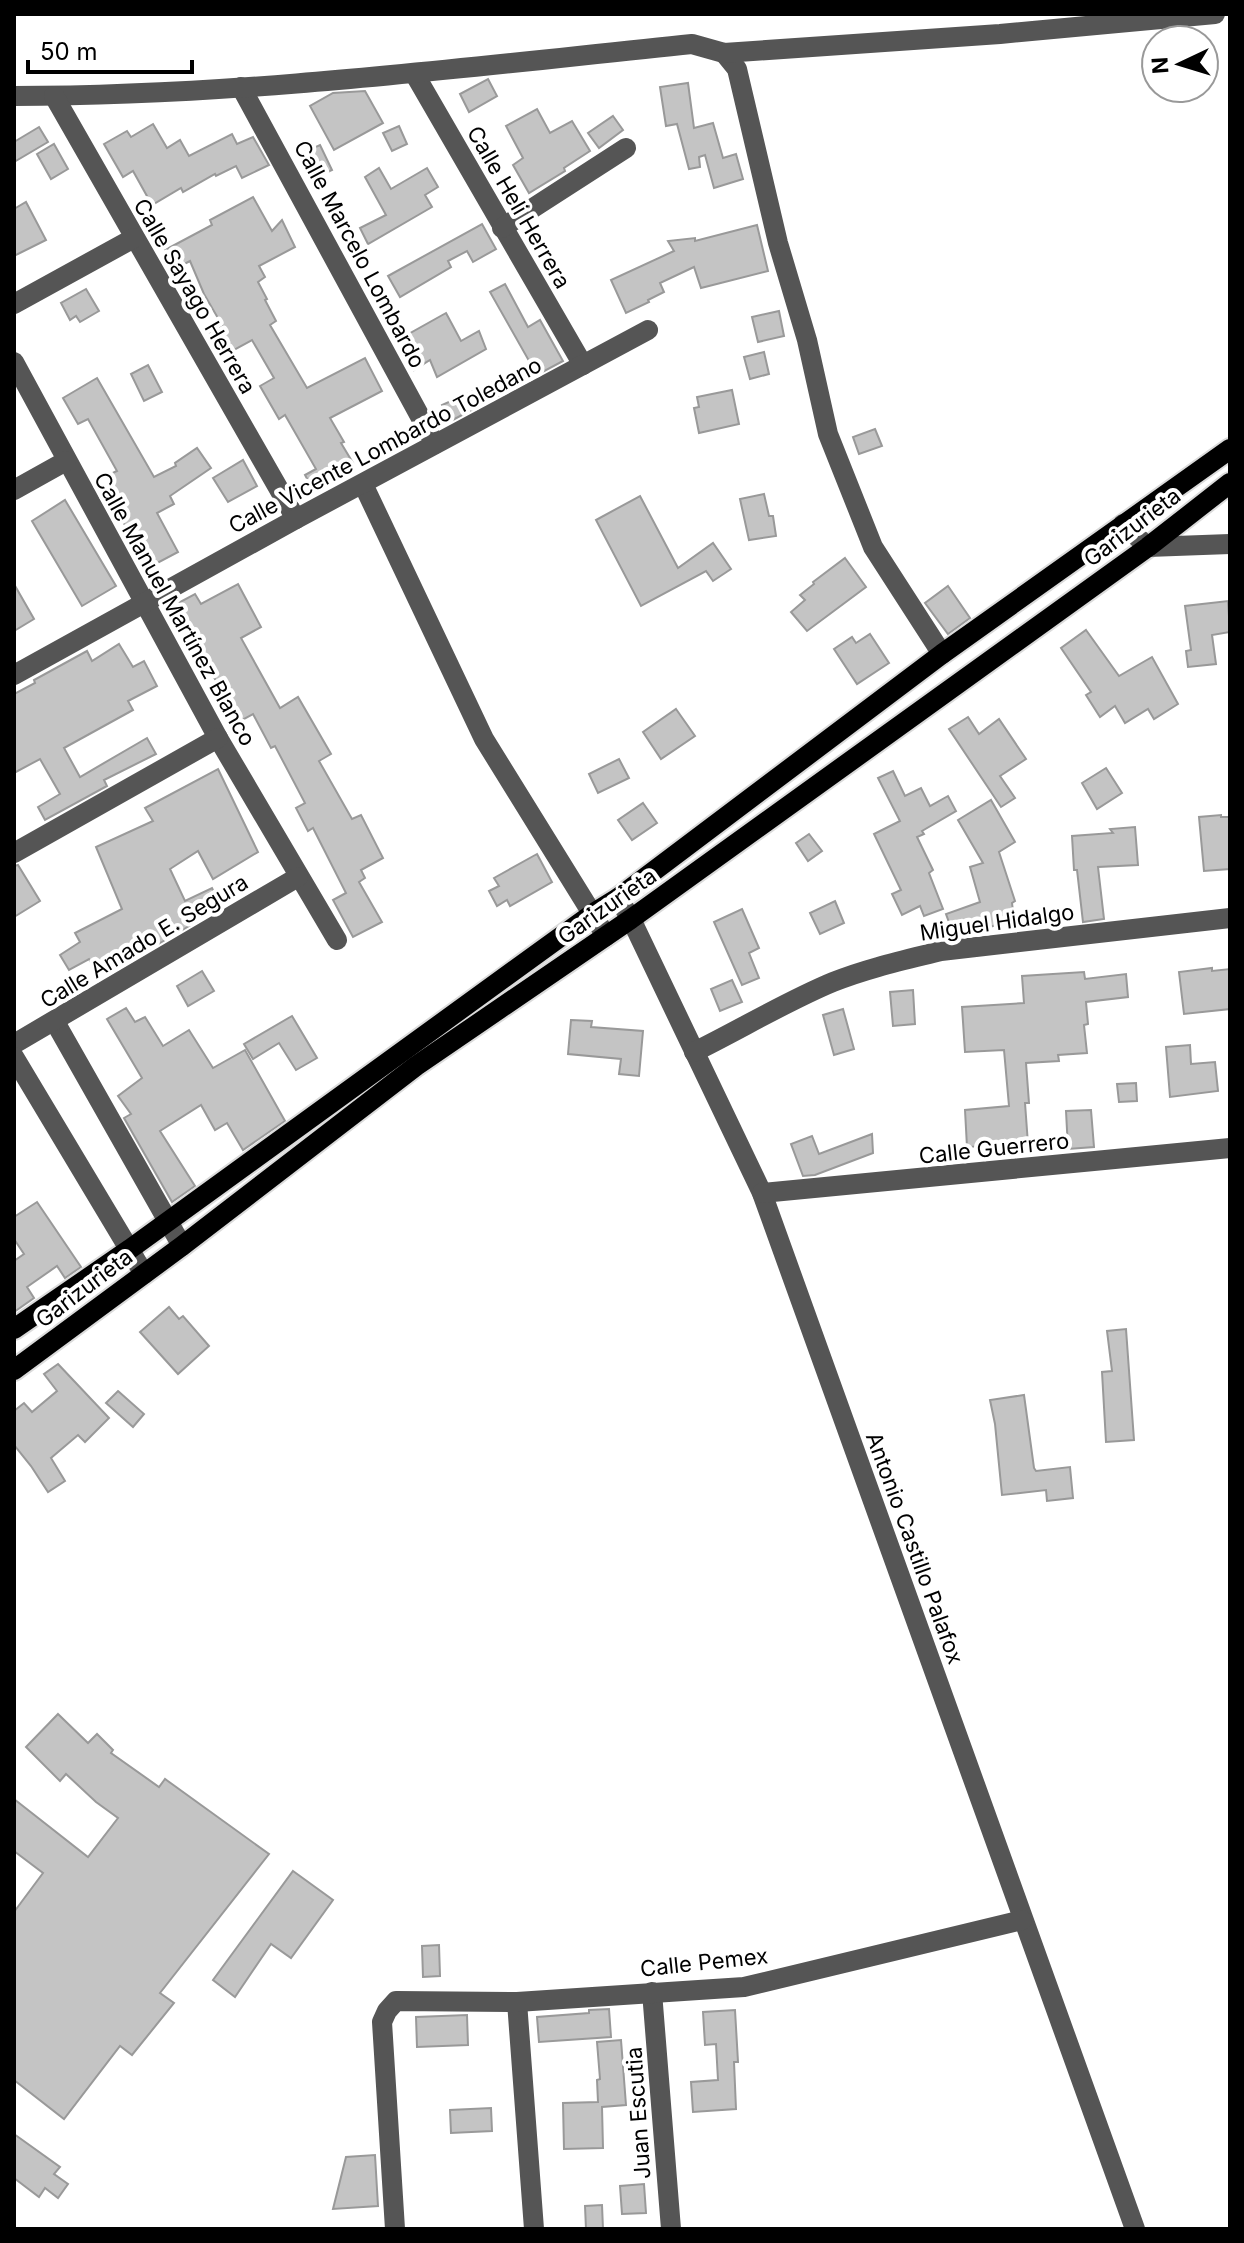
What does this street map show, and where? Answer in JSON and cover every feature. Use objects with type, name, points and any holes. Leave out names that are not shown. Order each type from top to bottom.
[{"type":"main road","name":"Garizurieta","points":[[14,1329],[618,898],[942,654],[1230,449]]},
{"type":"main road","name":"Garizurieta","points":[[14,1370],[182,1246],[416,1066],[631,919],[1148,547],[1230,483]]},
{"type":"street","points":[[14,96],[241,87],[414,73],[692,44],[724,53],[1000,34],[1215,14]]},
{"type":"street","points":[[724,53],[737,69],[828,434],[873,547],[942,654]]},
{"type":"street","name":"Calle Heli Herrera","points":[[414,73],[583,365]]},
{"type":"street","name":"Calle Marcelo Lombardo","points":[[241,87],[435,444]]},
{"type":"street","name":"Calle Sayago Herrera","points":[[54,96],[296,519]]},
{"type":"street","points":[[502,228],[626,148]]},
{"type":"street","points":[[14,304],[134,238]]},
{"type":"street","name":"Calle Vicente Lombardo Toledano","points":[[14,675],[648,330]]},
{"type":"street","name":"Calle Manuel Martínez Blanco","points":[[14,362],[218,738],[337,940]]},
{"type":"street","points":[[14,490],[66,461]]},
{"type":"street","points":[[363,484],[484,739],[606,936]]},
{"type":"street","points":[[1123,524],[1148,547],[1230,544]]},
{"type":"street","points":[[14,853],[218,738]]},
{"type":"street","name":"Calle Amado E. Segura","points":[[14,1044],[298,877]]},
{"type":"street","name":"Antonio Castillo Palafox","points":[[618,898],[631,919],[762,1193],[1135,2229]]},
{"type":"street","name":"Miguel Hidalgo","points":[[694,1052],[831,983],[903,960],[941,951],[1230,918]]},
{"type":"street","points":[[55,1022],[182,1246]]},
{"type":"street","points":[[14,1057],[144,1274]]},
{"type":"street","name":"Calle Guerrero","points":[[762,1193],[1230,1148]]},
{"type":"street","name":"Calle Pemex","points":[[395,2229],[382,2022],[396,2001],[517,2002],[744,1987],[1022,1920]]},
{"type":"street","name":"Juan Escutia","points":[[652,1992],[671,2229]]},
{"type":"street","points":[[517,2002],[534,2229]]},
{"type":"building","points":[[488,79],[497,96],[469,112],[460,94]]},
{"type":"building","points":[[688,83],[694,128],[713,123],[723,158],[736,154],[743,179],[714,188],[705,155],[699,157],[700,167],[689,169],[677,124],[666,126],[660,87]]},
{"type":"building","points":[[365,91],[383,123],[334,150],[310,106],[333,93]]},
{"type":"building","points":[[537,109],[550,133],[572,121],[590,151],[529,193],[513,165],[523,158],[506,126]]},
{"type":"building","points":[[613,116],[623,130],[599,148],[588,133]]},
{"type":"building","points":[[153,124],[167,148],[180,140],[189,156],[232,134],[237,144],[253,137],[269,165],[242,178],[236,166],[183,192],[181,188],[152,205],[133,171],[123,177],[104,144],[127,131],[131,137]]},
{"type":"building","points":[[399,126],[407,144],[392,151],[383,133]]},
{"type":"building","points":[[39,127],[48,142],[14,162],[14,142]]},
{"type":"building","points":[[54,144],[68,169],[51,179],[37,154]]},
{"type":"building","points":[[320,145],[332,170],[310,180],[298,155]]},
{"type":"building","points":[[379,168],[391,189],[427,168],[438,187],[425,195],[432,207],[368,244],[360,228],[386,215],[365,177]]},
{"type":"building","points":[[253,197],[272,231],[282,220],[295,247],[259,266],[265,277],[258,282],[276,321],[270,325],[307,388],[365,358],[382,391],[330,418],[353,463],[326,479],[329,484],[314,492],[305,475],[316,469],[285,415],[279,419],[260,386],[274,378],[252,340],[223,356],[209,332],[222,325],[190,261],[175,269],[165,250],[212,225],[210,220]]},
{"type":"building","points":[[26,202],[46,240],[14,256],[14,209]]},
{"type":"building","points":[[482,224],[496,249],[473,262],[467,251],[448,261],[451,267],[400,297],[388,276]]},
{"type":"building","points":[[757,225],[768,271],[701,288],[694,267],[660,283],[664,292],[626,313],[611,280],[674,251],[668,241],[695,238],[695,241]]},
{"type":"building","points":[[505,284],[528,327],[540,320],[563,361],[537,375],[490,292]]},
{"type":"building","points":[[86,289],[99,311],[80,322],[76,316],[70,320],[61,303]]},
{"type":"building","points":[[779,311],[784,336],[758,342],[752,317]]},
{"type":"building","points":[[446,313],[461,341],[479,331],[486,349],[437,377],[430,360],[414,370],[398,340]]},
{"type":"building","points":[[764,352],[769,374],[750,379],[744,357]]},
{"type":"building","points":[[148,365],[162,392],[144,401],[131,374]]},
{"type":"building","points":[[97,378],[154,477],[176,466],[175,463],[197,448],[211,468],[170,496],[174,504],[157,513],[178,552],[148,568],[114,505],[120,501],[106,476],[117,471],[88,419],[78,424],[63,398]]},
{"type":"building","points":[[500,379],[505,392],[449,422],[442,405]]},
{"type":"building","points":[[732,390],[739,424],[699,433],[694,408],[699,407],[697,397]]},
{"type":"building","points":[[875,429],[882,446],[859,454],[853,437]]},
{"type":"building","points":[[243,460],[257,486],[228,502],[213,478]]},
{"type":"building","points":[[764,494],[769,516],[773,516],[776,536],[749,540],[740,499]]},
{"type":"building","points":[[640,496],[678,568],[713,543],[731,569],[713,581],[706,571],[641,606],[596,520]]},
{"type":"building","points":[[65,500],[116,586],[82,606],[32,521]]},
{"type":"building","points":[[845,558],[866,587],[807,631],[791,612],[805,600],[800,595],[813,582]]},
{"type":"building","points":[[14,584],[34,619],[14,631]]},
{"type":"building","points":[[238,584],[261,627],[241,638],[280,708],[298,697],[331,754],[319,761],[352,819],[361,815],[383,858],[361,870],[365,878],[359,882],[382,922],[353,937],[333,900],[346,893],[313,828],[308,831],[296,808],[305,803],[275,746],[271,748],[253,714],[233,725],[217,695],[222,692],[204,659],[197,663],[167,609],[195,594],[201,604]]},
{"type":"building","points":[[948,586],[970,618],[948,634],[925,603]]},
{"type":"building","points":[[1228,601],[1230,632],[1212,635],[1216,664],[1188,667],[1186,651],[1191,650],[1185,606]]},
{"type":"building","points":[[1086,630],[1119,676],[1152,657],[1178,704],[1154,719],[1148,709],[1125,723],[1115,706],[1100,717],[1086,695],[1091,692],[1061,648]]},
{"type":"building","points":[[870,634],[889,663],[857,684],[834,649],[852,637],[856,643]]},
{"type":"building","points":[[119,644],[133,667],[144,661],[157,686],[128,701],[133,710],[64,748],[80,777],[147,738],[156,754],[104,780],[107,786],[45,820],[38,807],[60,794],[40,759],[14,773],[14,694],[87,651],[92,661]]},
{"type":"building","points":[[676,709],[695,736],[661,759],[643,732]]},
{"type":"building","points":[[968,717],[979,734],[999,719],[1026,759],[1000,776],[1015,798],[1001,807],[949,729]]},
{"type":"building","points":[[619,759],[629,778],[598,793],[589,774]]},
{"type":"building","points":[[1106,768],[1122,793],[1097,809],[1082,783]]},
{"type":"building","points":[[218,769],[258,852],[213,879],[198,851],[170,869],[185,901],[212,888],[221,906],[194,919],[196,922],[148,950],[145,946],[130,953],[127,948],[93,966],[89,959],[69,970],[60,955],[80,942],[75,933],[122,909],[96,847],[153,821],[145,808]]},
{"type":"building","points":[[893,771],[905,796],[921,788],[930,806],[948,796],[956,811],[917,837],[933,870],[929,873],[943,909],[924,916],[920,906],[902,915],[892,894],[901,890],[874,834],[900,821],[878,778]]},
{"type":"building","points":[[991,800],[1015,842],[999,852],[1015,901],[1012,903],[1014,919],[954,936],[946,914],[980,902],[970,867],[983,863],[958,820]]},
{"type":"building","points":[[643,803],[657,823],[632,840],[618,820]]},
{"type":"building","points":[[1199,817],[1230,817],[1230,869],[1204,871]]},
{"type":"building","points":[[1135,827],[1138,865],[1098,867],[1104,919],[1083,922],[1072,836],[1113,833],[1110,829]]},
{"type":"building","points":[[809,834],[822,851],[808,861],[796,843]]},
{"type":"building","points":[[537,854],[552,882],[510,906],[507,900],[497,906],[489,891],[499,886],[494,878]]},
{"type":"building","points":[[18,865],[40,901],[14,917],[14,866]]},
{"type":"building","points":[[835,901],[844,923],[820,934],[810,913]]},
{"type":"building","points":[[742,909],[759,948],[749,953],[759,978],[742,985],[714,922]]},
{"type":"building","points":[[1212,968],[1212,971],[1230,969],[1230,1009],[1184,1014],[1179,972]]},
{"type":"building","points":[[202,971],[214,991],[188,1006],[177,986]]},
{"type":"building","points":[[1084,972],[1085,979],[1126,974],[1128,997],[1086,1002],[1088,1024],[1084,1025],[1087,1053],[1058,1055],[1059,1061],[1026,1063],[1028,1144],[967,1147],[965,1110],[1009,1106],[1004,1050],[965,1052],[962,1007],[1024,1003],[1022,976]]},
{"type":"building","points":[[732,980],[742,1002],[720,1011],[711,989]]},
{"type":"building","points":[[913,990],[915,1024],[893,1026],[890,992]]},
{"type":"building","points":[[126,1008],[135,1022],[145,1017],[163,1046],[189,1030],[213,1068],[245,1050],[285,1121],[243,1150],[227,1123],[215,1130],[201,1105],[160,1131],[195,1186],[172,1202],[124,1118],[131,1114],[118,1096],[142,1078],[107,1019]]},
{"type":"building","points":[[843,1009],[854,1049],[834,1055],[823,1015]]},
{"type":"building","points":[[292,1016],[317,1058],[296,1070],[279,1043],[253,1059],[244,1044]]},
{"type":"building","points":[[571,1020],[592,1021],[591,1027],[643,1031],[639,1076],[619,1074],[621,1059],[568,1054]]},
{"type":"building","points":[[1190,1045],[1191,1064],[1215,1062],[1218,1091],[1170,1097],[1166,1047]]},
{"type":"building","points":[[1136,1083],[1137,1101],[1119,1102],[1117,1084]]},
{"type":"building","points":[[1091,1110],[1094,1147],[1068,1149],[1066,1111]]},
{"type":"building","points":[[872,1134],[873,1153],[815,1175],[803,1176],[791,1144],[812,1136],[819,1154]]},
{"type":"building","points":[[37,1202],[81,1267],[65,1278],[57,1266],[27,1287],[34,1298],[14,1312],[14,1261],[24,1254],[14,1239],[14,1217]]},
{"type":"building","points":[[169,1307],[179,1319],[183,1316],[209,1346],[178,1374],[140,1332]]},
{"type":"building","points":[[1126,1329],[1134,1440],[1106,1442],[1102,1372],[1112,1371],[1107,1331]]},
{"type":"building","points":[[58,1364],[109,1418],[85,1442],[78,1435],[51,1458],[65,1481],[48,1492],[14,1445],[14,1411],[24,1403],[32,1412],[57,1391],[44,1374]]},
{"type":"building","points":[[118,1391],[144,1414],[133,1427],[106,1403]]},
{"type":"building","points":[[1024,1395],[1034,1468],[1036,1471],[1070,1467],[1073,1498],[1047,1501],[1046,1490],[1002,1495],[990,1400]]},
{"type":"building","points":[[58,1714],[88,1743],[97,1734],[113,1750],[111,1753],[159,1787],[165,1779],[269,1854],[160,1993],[174,2003],[132,2055],[120,2046],[64,2119],[14,2080],[14,1912],[43,1873],[14,1851],[14,1799],[88,1857],[118,1818],[66,1774],[60,1781],[26,1747]]},
{"type":"building","points":[[293,1871],[333,1900],[291,1958],[271,1944],[235,1997],[213,1980]]},
{"type":"building","points":[[439,1945],[440,1976],[423,1977],[422,1946]]},
{"type":"building","points":[[609,2009],[611,2037],[539,2042],[537,2017]]},
{"type":"building","points":[[735,2010],[738,2062],[734,2062],[736,2109],[693,2112],[691,2082],[718,2080],[716,2044],[705,2045],[703,2012]]},
{"type":"building","points":[[467,2015],[468,2045],[417,2047],[416,2017]]},
{"type":"building","points":[[621,2040],[626,2105],[602,2107],[603,2148],[564,2149],[563,2103],[598,2102],[597,2042]]},
{"type":"building","points":[[491,2108],[492,2131],[451,2133],[450,2110]]},
{"type":"building","points":[[14,2134],[60,2167],[54,2174],[68,2184],[58,2198],[45,2188],[39,2197],[14,2178]]},
{"type":"building","points":[[375,2155],[378,2206],[333,2209],[346,2157]]},
{"type":"building","points":[[644,2184],[646,2213],[622,2214],[620,2186]]},
{"type":"building","points":[[602,2205],[603,2229],[586,2229],[585,2206]]}]
